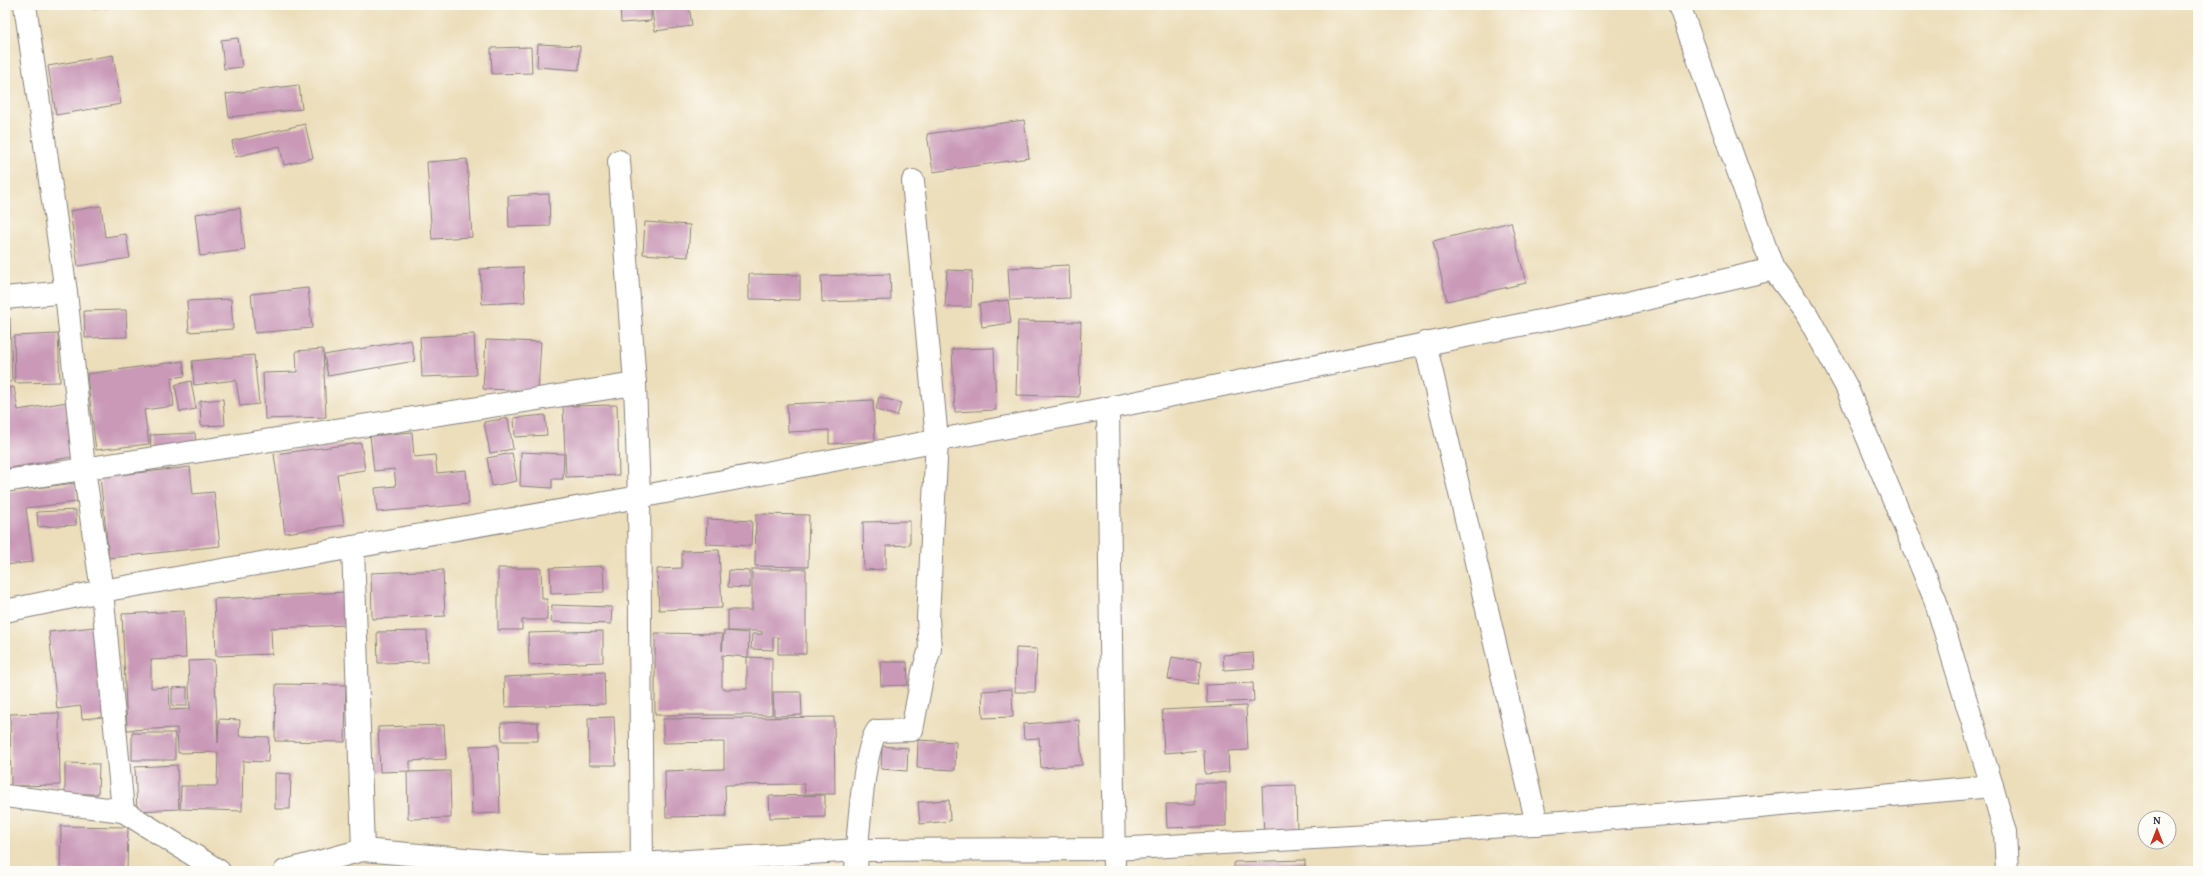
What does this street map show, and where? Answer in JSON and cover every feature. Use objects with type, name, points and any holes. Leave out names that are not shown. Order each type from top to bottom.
[{"type":"street","points":[[25,5],[66,292],[84,469],[102,591],[123,812]]},
{"type":"street","points":[[1679,5],[1774,269],[1806,313],[1850,393],[1935,599],[2005,833],[2007,871]]},
{"type":"street","points":[[618,161],[635,384],[639,497],[642,868]]},
{"type":"street","points":[[856,860],[866,767],[873,736],[876,732],[912,730],[923,672],[930,649],[928,618],[932,573],[937,440],[913,181]]},
{"type":"street","points":[[5,610],[102,591],[639,497],[1108,408],[1624,304],[1774,269]]},
{"type":"street","points":[[5,298],[66,292]]},
{"type":"street","points":[[1425,343],[1537,824]]},
{"type":"street","points":[[5,481],[635,384]]},
{"type":"street","points":[[1108,408],[1114,871]]},
{"type":"street","points":[[353,547],[363,850]]},
{"type":"street","points":[[285,871],[363,850],[447,864],[642,868],[1114,849],[1423,832],[1537,824],[1737,809],[1992,786]]},
{"type":"street","points":[[5,796],[123,812],[219,871]]},
{"type":"building","points":[[93,5],[126,5],[126,6],[93,9]]},
{"type":"building","points":[[620,5],[651,5],[651,21],[621,23]]},
{"type":"building","points":[[651,5],[689,5],[692,26],[655,31]]},
{"type":"building","points":[[238,38],[242,67],[224,69],[221,40]]},
{"type":"building","points":[[538,44],[580,46],[579,70],[537,67]]},
{"type":"building","points":[[531,47],[532,73],[492,74],[491,48]]},
{"type":"building","points":[[113,55],[121,104],[56,115],[48,66]]},
{"type":"building","points":[[299,85],[302,109],[229,117],[226,94]]},
{"type":"building","points":[[1024,120],[1029,158],[933,172],[927,134]]},
{"type":"building","points":[[305,124],[313,158],[284,165],[280,146],[235,157],[232,141]]},
{"type":"building","points":[[467,159],[472,237],[432,239],[427,162]]},
{"type":"building","points":[[549,194],[550,226],[509,227],[508,196]]},
{"type":"building","points":[[101,206],[105,237],[126,234],[130,258],[78,266],[70,211]]},
{"type":"building","points":[[240,208],[245,250],[200,256],[195,214]]},
{"type":"building","points":[[645,222],[690,225],[688,257],[643,254]]},
{"type":"building","points":[[1511,222],[1526,283],[1447,301],[1433,241]]},
{"type":"building","points":[[1069,265],[1070,298],[1010,300],[1008,268]]},
{"type":"building","points":[[523,267],[525,302],[482,304],[480,269]]},
{"type":"building","points":[[947,270],[972,271],[971,307],[945,307]]},
{"type":"building","points":[[749,274],[800,275],[800,300],[749,299]]},
{"type":"building","points":[[890,274],[891,300],[822,302],[821,276]]},
{"type":"building","points":[[308,288],[312,328],[255,333],[251,294]]},
{"type":"building","points":[[231,299],[233,329],[189,332],[187,301]]},
{"type":"building","points":[[1008,300],[1011,323],[982,327],[979,304]]},
{"type":"building","points":[[126,310],[127,337],[85,338],[84,311]]},
{"type":"building","points":[[5,318],[10,318],[12,382],[5,382]]},
{"type":"building","points":[[1018,321],[1081,322],[1079,397],[1016,395]]},
{"type":"building","points":[[58,334],[60,382],[15,383],[14,336]]},
{"type":"building","points":[[474,334],[476,375],[422,377],[420,337]]},
{"type":"building","points":[[411,340],[415,361],[328,376],[324,355]]},
{"type":"building","points":[[486,340],[541,342],[538,391],[483,389]]},
{"type":"building","points":[[994,348],[996,410],[955,412],[952,349]]},
{"type":"building","points":[[323,349],[326,417],[265,419],[263,373],[297,372],[296,351]]},
{"type":"building","points":[[254,355],[259,404],[240,406],[236,380],[194,385],[192,361]]},
{"type":"building","points":[[183,361],[185,376],[171,378],[174,406],[144,410],[149,444],[96,450],[87,374]]},
{"type":"building","points":[[191,381],[196,409],[180,412],[175,385]]},
{"type":"building","points":[[14,387],[18,410],[67,402],[77,456],[5,469],[5,389]]},
{"type":"building","points":[[879,397],[901,403],[897,416],[876,410]]},
{"type":"building","points":[[223,399],[225,425],[201,426],[200,401]]},
{"type":"building","points":[[873,400],[875,441],[829,444],[829,430],[788,432],[787,404]]},
{"type":"building","points":[[617,405],[619,475],[566,477],[563,406]]},
{"type":"building","points":[[545,415],[547,435],[515,437],[514,418]]},
{"type":"building","points":[[508,418],[513,449],[490,453],[484,422]]},
{"type":"building","points":[[412,432],[414,457],[435,455],[437,473],[466,470],[469,504],[377,512],[375,488],[396,486],[394,469],[374,471],[370,436]]},
{"type":"building","points":[[195,433],[196,447],[151,449],[150,435]]},
{"type":"building","points":[[361,443],[365,470],[337,474],[344,525],[285,533],[274,454]]},
{"type":"building","points":[[521,452],[564,454],[563,479],[552,479],[552,488],[520,486]]},
{"type":"building","points":[[512,453],[517,481],[492,486],[487,458]]},
{"type":"building","points":[[190,467],[193,494],[214,492],[220,546],[109,558],[100,477]]},
{"type":"building","points":[[75,483],[77,502],[26,508],[33,562],[5,565],[5,492]]},
{"type":"building","points":[[76,510],[76,525],[38,527],[37,512]]},
{"type":"building","points":[[756,514],[809,515],[808,567],[755,566]]},
{"type":"building","points":[[707,519],[752,521],[751,546],[706,544]]},
{"type":"building","points":[[910,521],[910,545],[886,546],[886,569],[864,570],[863,522]]},
{"type":"building","points":[[719,550],[722,608],[659,610],[657,569],[682,568],[682,551]]},
{"type":"building","points":[[603,566],[604,592],[551,594],[550,568]]},
{"type":"building","points":[[498,568],[541,568],[542,599],[547,599],[547,620],[522,620],[522,630],[498,630]]},
{"type":"building","points":[[752,569],[806,569],[806,654],[778,654],[778,637],[773,637],[773,650],[751,649],[752,634],[762,634],[762,631],[728,631],[728,610],[752,610]]},
{"type":"building","points":[[443,570],[445,616],[372,619],[371,573]]},
{"type":"building","points":[[729,570],[750,571],[750,588],[728,587]]},
{"type":"building","points":[[346,592],[348,625],[271,628],[272,654],[216,656],[214,599]]},
{"type":"building","points":[[552,605],[612,607],[611,624],[551,622]]},
{"type":"building","points":[[184,611],[186,658],[151,660],[151,688],[169,687],[170,710],[190,709],[188,661],[214,660],[218,743],[219,719],[240,720],[239,736],[269,737],[268,762],[243,761],[242,811],[180,809],[181,786],[217,786],[218,752],[178,753],[177,728],[127,730],[122,614]]},
{"type":"building","points":[[103,626],[112,716],[82,719],[81,706],[57,709],[49,632]]},
{"type":"building","points":[[427,631],[428,662],[378,663],[377,632]]},
{"type":"building","points":[[603,631],[603,662],[529,665],[528,633]]},
{"type":"building","points":[[724,631],[749,633],[748,657],[722,655],[722,689],[747,689],[747,657],[772,658],[772,715],[655,715],[655,633],[722,634],[722,651]]},
{"type":"building","points":[[1016,648],[1037,649],[1035,692],[1015,692]]},
{"type":"building","points":[[1253,653],[1254,668],[1224,670],[1223,655]]},
{"type":"building","points":[[1172,657],[1202,662],[1198,684],[1168,679]]},
{"type":"building","points":[[880,662],[907,662],[908,685],[881,686]]},
{"type":"building","points":[[604,672],[605,704],[505,707],[504,677]]},
{"type":"building","points":[[1253,683],[1254,701],[1207,703],[1206,685]]},
{"type":"building","points":[[276,684],[346,685],[345,742],[275,741]]},
{"type":"building","points":[[187,687],[187,706],[172,706],[172,688]]},
{"type":"building","points":[[1012,689],[1013,717],[983,718],[982,691]]},
{"type":"building","points":[[773,692],[801,692],[802,715],[774,716]]},
{"type":"building","points":[[1246,706],[1248,750],[1228,751],[1229,772],[1205,774],[1204,750],[1164,753],[1162,710]]},
{"type":"building","points":[[59,713],[60,785],[11,786],[10,714]]},
{"type":"building","points":[[614,717],[616,765],[589,765],[588,718]]},
{"type":"building","points":[[834,717],[835,794],[805,794],[804,784],[725,785],[726,816],[666,817],[665,771],[724,769],[724,742],[663,743],[663,719]]},
{"type":"building","points":[[1079,720],[1082,765],[1041,768],[1039,738],[1024,739],[1023,724]]},
{"type":"building","points":[[538,722],[538,741],[502,741],[501,723]]},
{"type":"building","points":[[444,725],[446,759],[410,761],[410,771],[380,772],[378,727]]},
{"type":"building","points":[[132,733],[175,733],[175,760],[132,760]]},
{"type":"building","points":[[918,740],[956,742],[955,770],[917,768]]},
{"type":"building","points":[[498,745],[500,813],[472,814],[470,746]]},
{"type":"building","points":[[882,746],[908,748],[907,771],[881,769]]},
{"type":"building","points":[[65,763],[99,764],[98,794],[65,794]]},
{"type":"building","points":[[177,765],[179,809],[137,811],[135,767]]},
{"type":"building","points":[[450,771],[451,818],[408,819],[407,772]]},
{"type":"building","points":[[275,773],[291,774],[290,809],[275,809]]},
{"type":"building","points":[[1195,783],[1226,783],[1226,826],[1167,828],[1166,804],[1195,804]]},
{"type":"building","points":[[1296,785],[1297,835],[1264,836],[1262,786]]},
{"type":"building","points":[[825,795],[825,817],[770,818],[769,796]]},
{"type":"building","points":[[949,800],[950,821],[920,824],[918,802]]},
{"type":"building","points":[[61,826],[128,827],[127,871],[60,871]]},
{"type":"building","points":[[1305,860],[1305,871],[1234,871],[1234,862]]},
{"type":"building","points":[[1167,868],[1216,868],[1216,871],[1167,871]]}]
